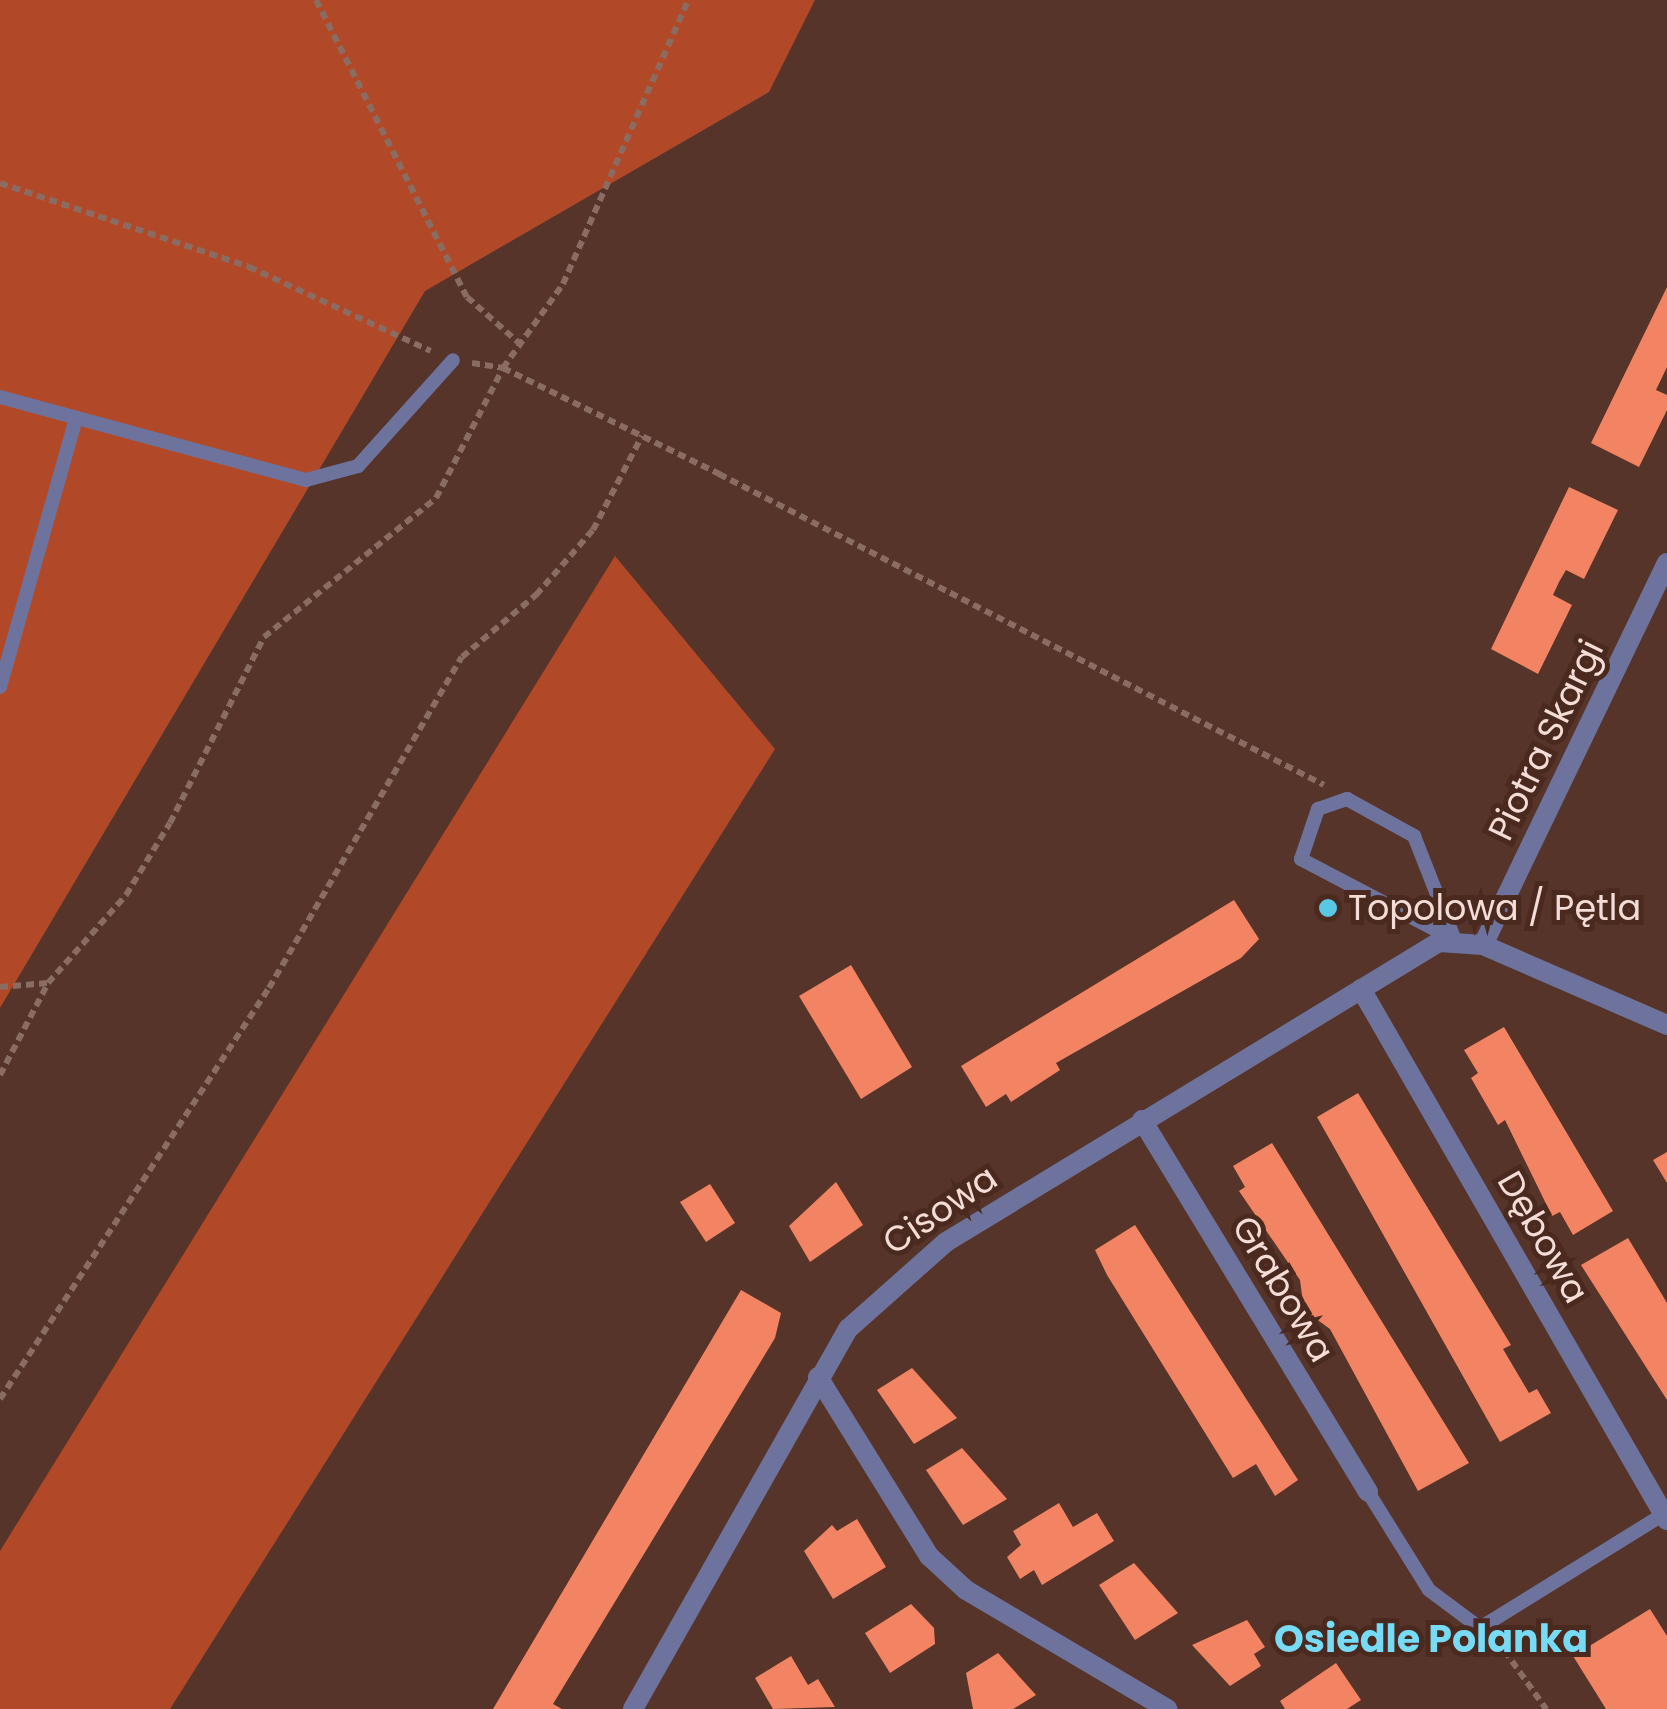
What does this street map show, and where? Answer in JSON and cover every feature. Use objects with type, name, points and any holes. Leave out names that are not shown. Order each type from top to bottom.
[{"type":"street","name":"Piotra Skargi","points":[[1483,945],[1667,563]]},
{"type":"street","points":[[1456,940],[1483,945],[1667,1025]]},
{"type":"street","name":"Cisowa","points":[[637,1708],[818,1377],[890,1284],[1142,1120],[1361,989],[1456,940]]},
{"type":"street","name":"Dębowa","points":[[1361,989],[1665,1517]]},
{"type":"street","name":"Grabowa","points":[[1142,1120],[1368,1492]]},
{"type":"street","points":[[818,1377],[929,1556],[966,1590],[1167,1709]]},
{"type":"lane","points":[[0,398],[75,422],[306,480],[358,466],[453,360]]},
{"type":"lane","points":[[0,687],[75,422]]},
{"type":"lane","points":[[1348,799],[1414,836],[1456,940],[1301,859],[1298,846],[1318,809],[1348,799]]},
{"type":"lane","points":[[1368,1492],[1430,1590],[1480,1628],[1665,1517]]},
{"type":"path","points":[[316,0],[467,298],[519,344]]},
{"type":"path","points":[[0,1075],[48,982],[126,896],[264,637],[436,498],[503,368],[563,284],[688,0]]},
{"type":"path","points":[[0,184],[249,266],[453,360],[503,368],[1348,799]]},
{"type":"path","points":[[0,1399],[269,988],[462,656],[536,596],[593,530],[642,436]]},
{"type":"path","points":[[0,987],[48,982]]},
{"type":"path","points":[[1480,1628],[1506,1647],[1546,1709]]},
{"type":"shaded area","points":[[0,0],[815,0],[769,92],[425,291],[0,1008]]},
{"type":"shaded area","points":[[615,556],[775,749],[170,1709],[0,1709],[0,1551]]},
{"type":"building","points":[[1667,287],[1667,367],[1656,390],[1667,395],[1667,410],[1639,467],[1591,443]]},
{"type":"building","points":[[1569,487],[1618,510],[1584,579],[1566,570],[1559,582],[1553,595],[1572,605],[1538,674],[1491,649]]},
{"type":"building","points":[[1234,900],[1259,939],[1241,958],[1056,1063],[1060,1070],[1011,1102],[1006,1094],[986,1107],[961,1066]]},
{"type":"building","points":[[851,965],[912,1067],[861,1099],[799,996]]},
{"type":"building","points":[[1504,1027],[1613,1211],[1573,1235],[1560,1212],[1552,1216],[1505,1120],[1498,1125],[1471,1078],[1478,1073],[1464,1050]]},
{"type":"building","points":[[1358,1093],[1511,1345],[1503,1349],[1529,1393],[1537,1389],[1551,1413],[1500,1442],[1317,1117]]},
{"type":"building","points":[[1272,1143],[1469,1463],[1418,1491],[1330,1329],[1304,1310],[1300,1280],[1239,1191],[1245,1187],[1233,1166]]},
{"type":"building","points":[[1667,1152],[1667,1183],[1653,1160]]},
{"type":"building","points":[[836,1182],[863,1225],[810,1262],[789,1226]]},
{"type":"building","points":[[710,1184],[735,1223],[706,1242],[680,1202]]},
{"type":"building","points":[[1135,1225],[1298,1480],[1275,1496],[1256,1464],[1233,1478],[1107,1275],[1095,1250]]},
{"type":"building","points":[[1628,1238],[1667,1303],[1667,1400],[1581,1265]]},
{"type":"building","points":[[741,1290],[781,1313],[775,1338],[553,1704],[562,1709],[493,1709]]},
{"type":"building","points":[[912,1368],[957,1418],[914,1444],[877,1390]]},
{"type":"building","points":[[962,1448],[1007,1499],[963,1525],[926,1470]]},
{"type":"building","points":[[1059,1503],[1073,1527],[1097,1513],[1114,1541],[1042,1585],[1034,1570],[1020,1579],[1007,1557],[1021,1545],[1013,1531]]},
{"type":"building","points":[[857,1519],[886,1567],[833,1599],[804,1551],[832,1525],[837,1531]]},
{"type":"building","points":[[1134,1563],[1178,1613],[1135,1640],[1099,1585]]},
{"type":"building","points":[[911,1604],[934,1628],[935,1644],[890,1673],[865,1633]]},
{"type":"building","points":[[1650,1609],[1667,1636],[1667,1709],[1606,1709],[1573,1656]]},
{"type":"building","points":[[1247,1620],[1265,1647],[1254,1654],[1261,1666],[1230,1686],[1192,1645]]},
{"type":"building","points":[[998,1653],[1036,1695],[1013,1709],[973,1709],[966,1673]]},
{"type":"building","points":[[791,1656],[808,1685],[818,1679],[835,1707],[773,1709],[755,1678]]},
{"type":"building","points":[[1336,1663],[1361,1700],[1347,1709],[1285,1709],[1280,1701]]},
{"type":"place","name":"Topolowa / Pętla","points":[[1328,908]]},
{"type":"district","name":"Osiedle Polanka","points":[[1431,1639]]}]
